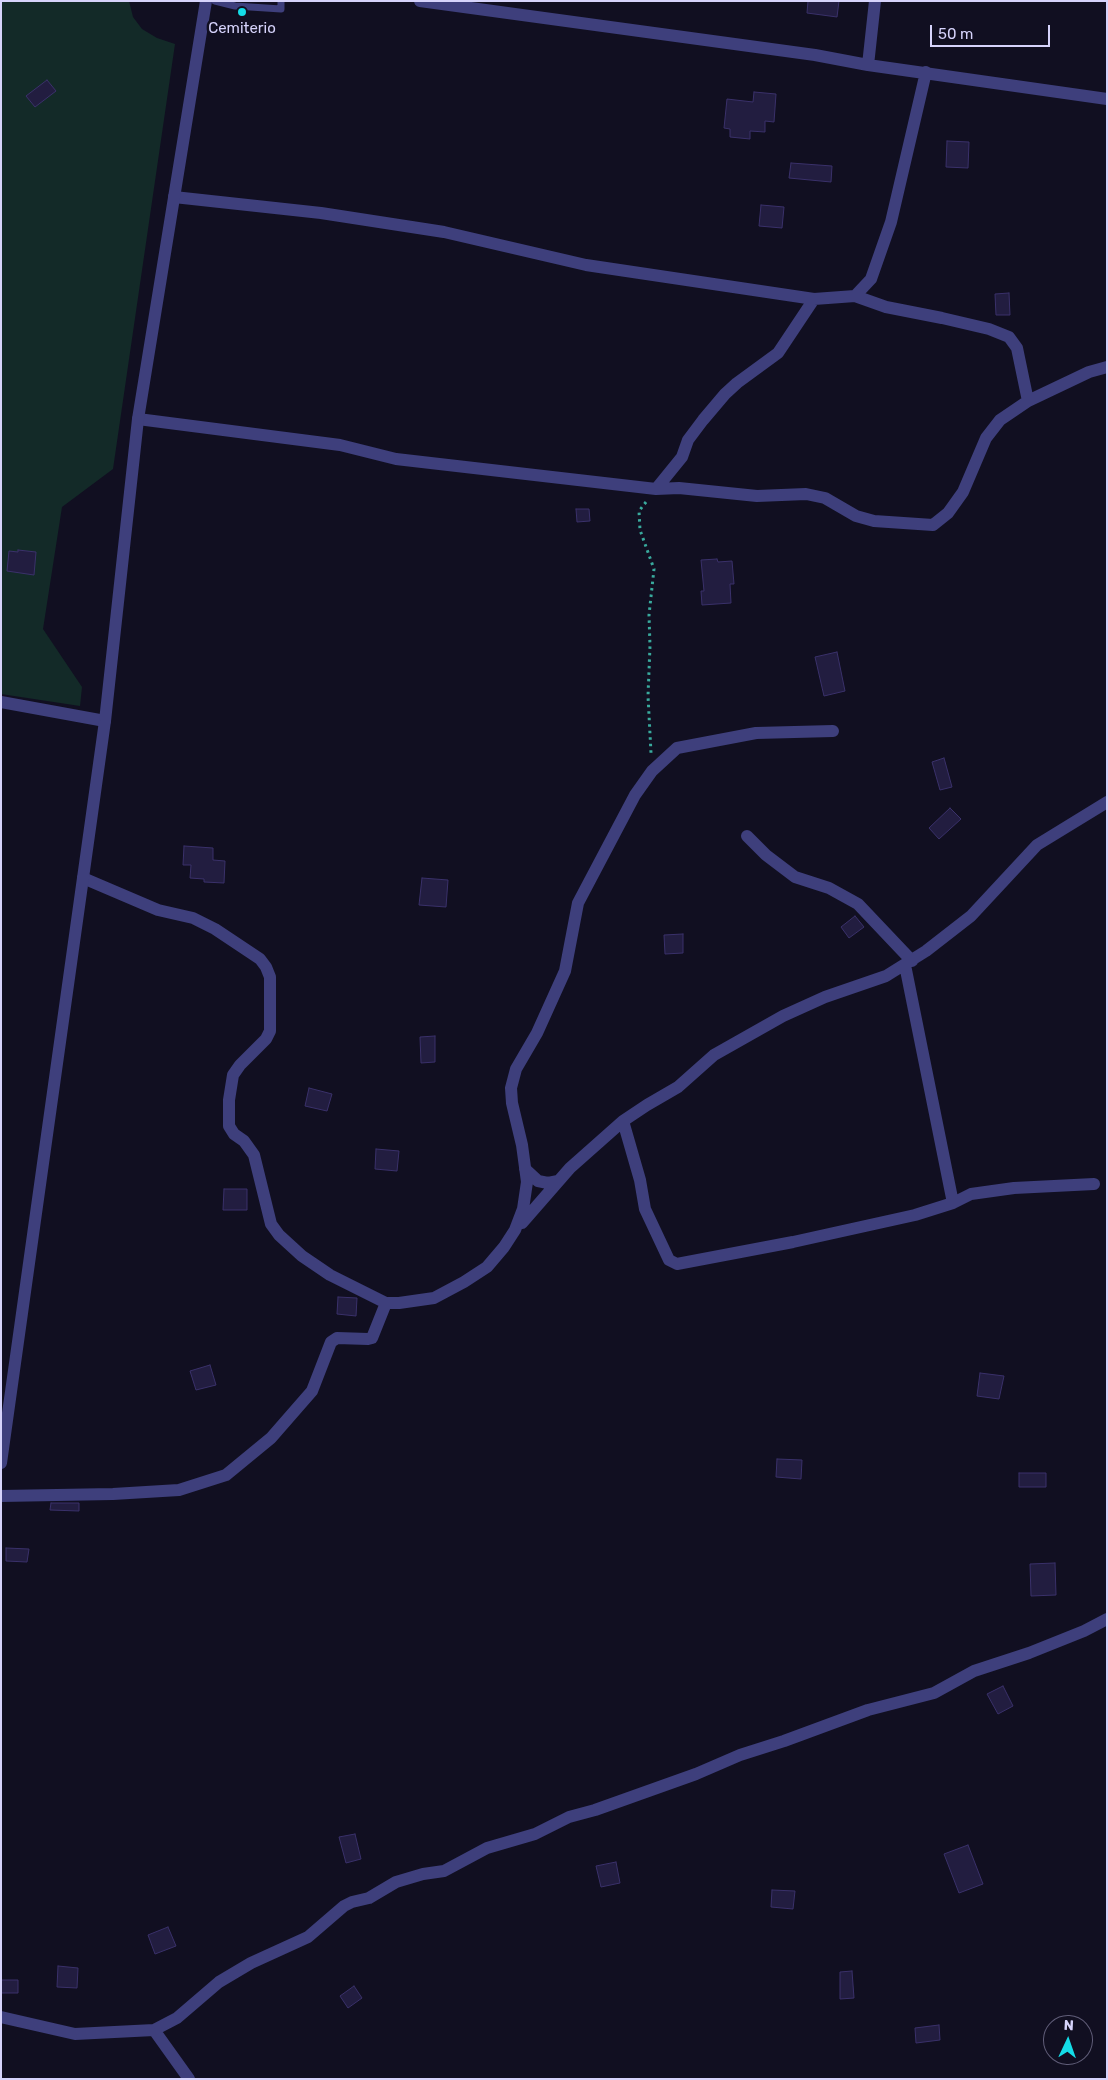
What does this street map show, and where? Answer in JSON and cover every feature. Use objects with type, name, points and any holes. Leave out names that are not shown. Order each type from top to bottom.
[{"type":"street","points":[[1,1463],[105,721],[138,419],[206,1]]},
{"type":"street","points":[[420,1],[493,6],[1107,100]]},
{"type":"street","points":[[868,64],[874,1]]},
{"type":"street","points":[[855,296],[871,279],[891,222],[926,72]]},
{"type":"street","points":[[174,197],[321,213],[444,232],[586,265],[814,299],[855,296],[886,307],[952,320],[1009,336],[1017,348],[1028,401]]},
{"type":"street","points":[[656,489],[682,457],[688,440],[703,420],[737,383],[778,353],[814,299]]},
{"type":"street","points":[[138,419],[340,444],[396,459],[656,489],[679,488],[757,496],[806,494],[825,498],[856,516],[874,521],[933,526],[948,513],[963,492],[986,438],[1000,420],[1028,401],[1089,372],[1107,367]]},
{"type":"street","points":[[1,702],[105,721]]},
{"type":"street","points":[[515,1230],[523,1209],[527,1182],[522,1145],[512,1103],[511,1088],[516,1069],[537,1033],[565,972],[578,903],[635,794],[652,771],[677,748],[756,732],[833,731]]},
{"type":"street","points":[[83,878],[158,910],[179,914],[215,929],[260,959],[266,967],[270,977],[271,989],[270,1031],[266,1039],[240,1065],[233,1075],[229,1100],[229,1126],[234,1134],[244,1141],[254,1155],[262,1179],[268,1213],[279,1235],[302,1256],[330,1275],[386,1302],[399,1303],[434,1298],[487,1267],[515,1230],[558,1181],[623,1121],[678,1087],[714,1055],[744,1037],[808,1005],[886,976],[926,952],[971,916],[1036,845],[1107,802]]},
{"type":"street","points":[[747,836],[766,855],[795,876],[829,888],[858,904],[908,963],[953,1203]]},
{"type":"street","points":[[623,1121],[640,1180],[645,1209],[669,1260],[677,1264],[793,1242],[915,1215],[953,1203],[971,1194],[1014,1188],[1094,1184]]},
{"type":"street","points":[[525,1169],[538,1180],[548,1183],[558,1181]]},
{"type":"street","points":[[1,1496],[113,1494],[179,1490],[226,1475],[271,1438],[312,1391],[331,1342],[337,1338],[372,1338],[386,1302]]},
{"type":"street","points":[[1,2017],[74,2034],[154,2030],[177,2018],[219,1982],[251,1963],[308,1937],[344,1906],[369,1898],[396,1882],[423,1874],[444,1871],[487,1848],[535,1834],[569,1817],[595,1810],[696,1774],[740,1755],[868,1710],[934,1693],[974,1671],[1084,1632],[1107,1619]]},
{"type":"street","points":[[154,2030],[189,2079]]},
{"type":"lane","points":[[215,1],[235,6],[281,9],[281,1]]},
{"type":"path","points":[[652,771],[648,696],[649,615],[654,569],[640,530],[639,511],[656,489]]},
{"type":"green space","points":[[1,1],[129,1],[133,17],[142,29],[157,38],[175,44],[113,469],[62,507],[43,629],[82,687],[80,706],[1,694]]},
{"type":"building","points":[[808,1],[839,1],[837,17],[807,13]]},
{"type":"building","points":[[47,80],[56,91],[35,107],[26,96]]},
{"type":"building","points":[[754,92],[776,94],[774,122],[765,121],[765,132],[750,131],[750,139],[730,137],[730,129],[724,128],[727,99],[753,102]]},
{"type":"building","points":[[947,141],[969,142],[968,168],[946,167]]},
{"type":"building","points":[[791,163],[832,166],[831,182],[789,178]]},
{"type":"building","points":[[761,205],[784,207],[782,228],[759,226]]},
{"type":"building","points":[[1009,293],[1010,315],[996,315],[995,294]]},
{"type":"building","points":[[576,509],[589,509],[590,521],[577,522]]},
{"type":"building","points":[[18,550],[36,552],[34,575],[7,571],[9,551],[18,552]]},
{"type":"building","points":[[717,559],[718,562],[732,561],[734,584],[730,584],[731,603],[702,605],[701,591],[704,591],[701,560]]},
{"type":"building","points":[[837,652],[845,691],[824,696],[815,657]]},
{"type":"building","points":[[944,758],[952,787],[940,790],[932,762]]},
{"type":"building","points":[[950,808],[961,819],[939,839],[929,828]]},
{"type":"building","points":[[184,846],[213,848],[213,860],[225,861],[224,883],[204,882],[204,879],[190,878],[191,865],[183,865]]},
{"type":"building","points":[[422,878],[448,880],[446,907],[419,905]]},
{"type":"building","points":[[855,916],[864,927],[849,938],[841,927]]},
{"type":"building","points":[[683,934],[683,953],[665,954],[664,935]]},
{"type":"building","points":[[435,1036],[435,1062],[421,1063],[420,1037]]},
{"type":"building","points":[[309,1088],[332,1094],[327,1111],[305,1106]]},
{"type":"building","points":[[376,1149],[399,1151],[397,1171],[375,1169]]},
{"type":"building","points":[[224,1189],[247,1189],[247,1210],[223,1210]]},
{"type":"building","points":[[338,1297],[357,1298],[356,1316],[337,1314]]},
{"type":"building","points":[[210,1365],[216,1385],[196,1390],[190,1371]]},
{"type":"building","points":[[980,1373],[1004,1376],[999,1399],[977,1396]]},
{"type":"building","points":[[777,1459],[802,1460],[801,1479],[776,1477]]},
{"type":"building","points":[[1019,1473],[1046,1473],[1046,1487],[1019,1487]]},
{"type":"building","points":[[51,1503],[79,1503],[79,1511],[50,1510]]},
{"type":"building","points":[[6,1548],[29,1549],[27,1562],[6,1561]]},
{"type":"building","points":[[1055,1563],[1056,1595],[1031,1596],[1030,1564]]},
{"type":"building","points":[[1003,1686],[1013,1706],[998,1714],[987,1694]]},
{"type":"building","points":[[355,1834],[361,1859],[346,1863],[339,1837]]},
{"type":"building","points":[[968,1845],[983,1884],[959,1893],[944,1854]]},
{"type":"building","points":[[616,1862],[620,1883],[601,1887],[596,1866]]},
{"type":"building","points":[[772,1890],[795,1891],[793,1909],[771,1907]]},
{"type":"building","points":[[168,1927],[176,1946],[155,1954],[148,1935]]},
{"type":"building","points":[[58,1966],[78,1968],[77,1988],[57,1987]]},
{"type":"building","points":[[852,1971],[854,1998],[840,1999],[840,1972]]},
{"type":"building","points":[[1,1980],[18,1980],[18,1993],[1,1993]]},
{"type":"building","points":[[354,1986],[362,1998],[348,2008],[340,1996]]},
{"type":"building","points":[[939,2025],[940,2040],[916,2043],[915,2028]]},
{"type":"place","name":"Cemiterio","points":[[242,12]]}]
